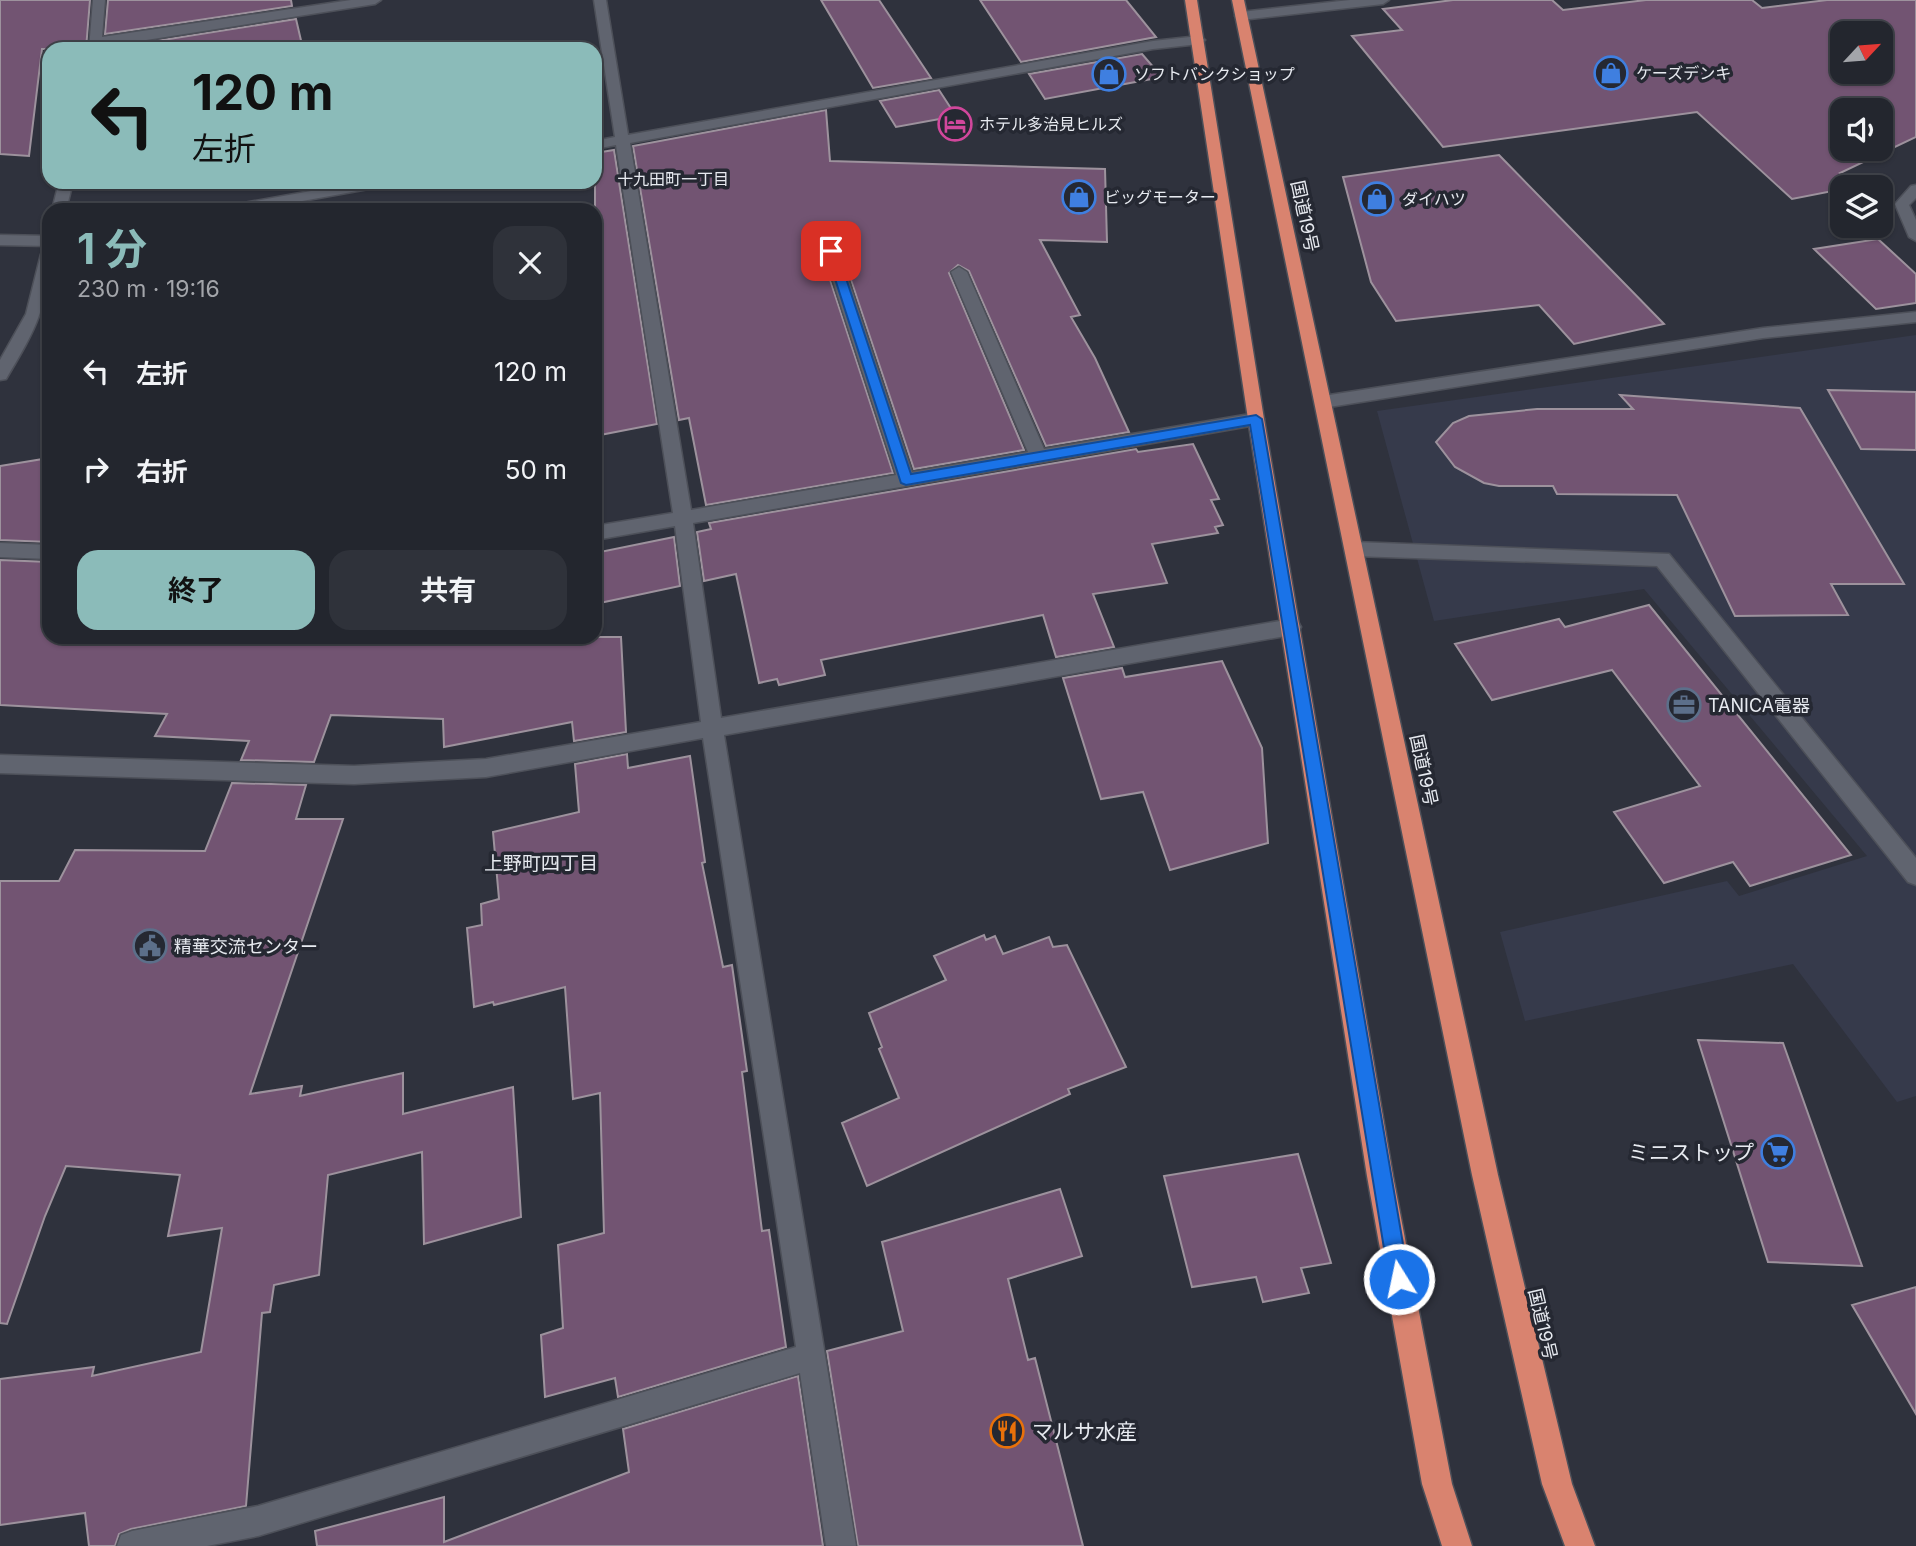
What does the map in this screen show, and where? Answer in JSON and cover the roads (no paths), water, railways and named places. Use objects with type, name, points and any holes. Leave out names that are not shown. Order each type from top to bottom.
[{"type":"highway","points":[[1191,0],[1256,419],[1380,1176],[1437,1484],[1457,1546]]},
{"type":"highway","name":"国道19号","points":[[1239,8],[1485,1175],[1556,1484],[1580,1546]]},
{"type":"street","points":[[96,42],[99,0]]},
{"type":"street","points":[[120,42],[375,0]]},
{"type":"street","points":[[600,0],[841,1546]]},
{"type":"street","points":[[1239,8],[1383,0]]},
{"type":"street","points":[[602,144],[1153,45],[1199,40]]},
{"type":"street","points":[[266,203],[346,189]]},
{"type":"street","points":[[1916,189],[1902,204],[1916,237]]},
{"type":"street","points":[[0,240],[42,241]]},
{"type":"street","points":[[831,251],[906,480]]},
{"type":"street","points":[[959,272],[1039,457]]},
{"type":"street","points":[[0,375],[34,314],[42,282]]},
{"type":"street","points":[[1323,402],[1763,332],[1916,317]]},
{"type":"street","points":[[602,532],[1256,419]]},
{"type":"street","points":[[1354,549],[1662,559],[1916,875]]},
{"type":"street","points":[[0,550],[42,552]]},
{"type":"street","points":[[0,764],[354,775],[486,768],[1291,627]]},
{"type":"street","points":[[132,1546],[258,1521],[812,1356]]},
{"type":"place","name":"ケーズデンキ","points":[[1611,73]]},
{"type":"place","name":"ソフトバンクショップ","points":[[1109,74]]},
{"type":"place","name":"ホテル多治見ヒルズ","points":[[955,124]]},
{"type":"place","name":"ビッグモーター","points":[[1079,197]]},
{"type":"place","name":"ダイハツ","points":[[1377,199]]},
{"type":"place","name":"TANICA電器","points":[[1684,705]]},
{"type":"place","name":"精華交流センター","points":[[150,946]]},
{"type":"place","name":"ミニストップ","points":[[1778,1152]]},
{"type":"place","name":"マルサ水産","points":[[1007,1431]]},
{"type":"district","name":"十九田町一丁目","points":[[673,179]]},
{"type":"district","name":"上野町四丁目","points":[[541,863]]}]
